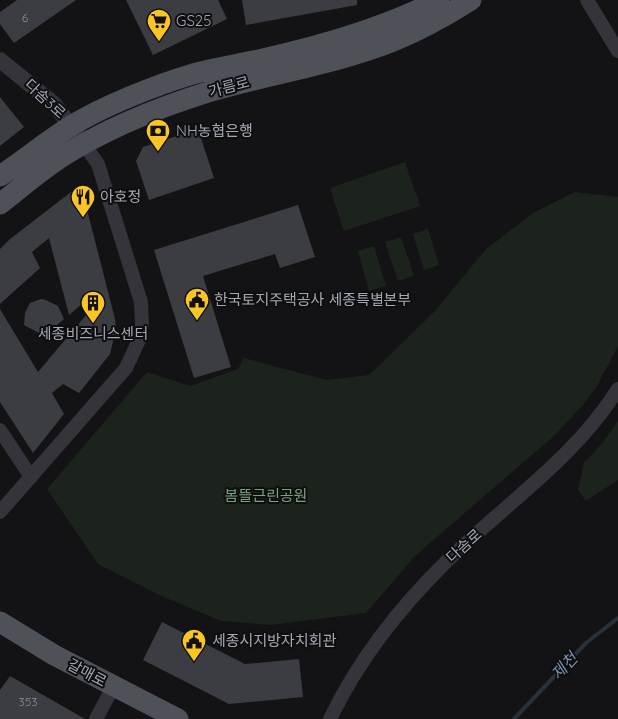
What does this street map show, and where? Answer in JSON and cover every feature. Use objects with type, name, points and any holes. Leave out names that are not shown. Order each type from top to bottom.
[{"type":"main road","name":"가름로","points":[[0,176],[72,125],[120,102],[193,74],[337,40],[386,24],[406,7],[439,0]]},
{"type":"main road","name":"가름로","points":[[0,204],[59,160],[84,144],[167,106],[209,92],[344,57],[389,43],[416,31],[472,0]]},
{"type":"main road","name":"갈매로","points":[[0,622],[54,655],[178,719]]},
{"type":"street","points":[[587,0],[618,51]]},
{"type":"street","name":"다솜3로","points":[[0,60],[54,104],[72,125],[84,144]]},
{"type":"street","points":[[0,512],[126,368],[140,340],[142,325],[141,302],[98,164],[84,144]]},
{"type":"street","name":"다솜로","points":[[330,719],[341,696],[369,653],[415,596],[447,561],[563,458],[606,408],[618,389]]},
{"type":"street","points":[[0,430],[31,476]]},
{"type":"street","points":[[96,719],[113,687]]},
{"type":"green space","points":[[405,162],[420,206],[344,231],[330,188]]},
{"type":"green space","name":"봄뜰근린공원","points":[[575,192],[618,197],[618,346],[596,388],[555,435],[415,556],[366,613],[270,625],[221,621],[157,594],[98,564],[47,489],[147,372],[190,386],[238,369],[244,358],[326,380],[369,375],[434,312],[485,250],[533,213]]},
{"type":"green space","points":[[428,229],[439,265],[424,270],[413,234]]},
{"type":"green space","points":[[401,237],[414,276],[398,281],[385,242]]},
{"type":"green space","points":[[374,246],[386,286],[369,291],[358,251]]},
{"type":"green space","points":[[618,421],[618,480],[586,501],[578,490],[584,463],[603,442]]},
{"type":"building","points":[[17,0],[76,0],[14,43],[0,24],[0,12]]},
{"type":"building","points":[[126,0],[218,0],[227,19],[153,55]]},
{"type":"building","points":[[242,0],[357,0],[357,5],[246,25]]},
{"type":"building","points":[[0,97],[24,127],[0,146]]},
{"type":"building","points":[[198,129],[214,178],[149,200],[136,161],[143,147]]},
{"type":"building","name":"세종비즈니스센터","points":[[75,189],[78,197],[83,194],[116,329],[110,354],[79,393],[63,384],[52,393],[64,414],[33,453],[0,402],[0,309],[38,372],[102,296],[97,291],[69,315],[49,238],[32,252],[40,268],[0,304],[0,249],[10,239]]},
{"type":"building","name":"한국토지주택공사 세종특별본부","points":[[298,205],[315,257],[280,268],[275,254],[203,276],[231,367],[194,378],[154,250]]},
{"type":"building","points":[[41,299],[58,306],[64,319],[50,331],[39,333],[24,325],[25,313],[30,303]]},
{"type":"building","name":"세종시지방자치회관","points":[[162,622],[245,664],[299,659],[303,697],[229,704],[143,660]]},
{"type":"building","points":[[10,676],[85,719],[0,719],[0,690]]},
{"type":"waterway","name":"제천","points":[[514,719],[586,643],[618,618]]},
{"type":"place","name":"GS25","points":[[159,42]]},
{"type":"place","name":"NH농협은행","points":[[158,152]]},
{"type":"place","name":"아호정","points":[[83,218]]},
{"type":"place","name":"한국토지주택공사 세종특별본부","points":[[197,321]]},
{"type":"place","name":"세종비즈니스센터","points":[[93,324]]},
{"type":"place","name":"세종시지방자치회관","points":[[194,662]]}]
